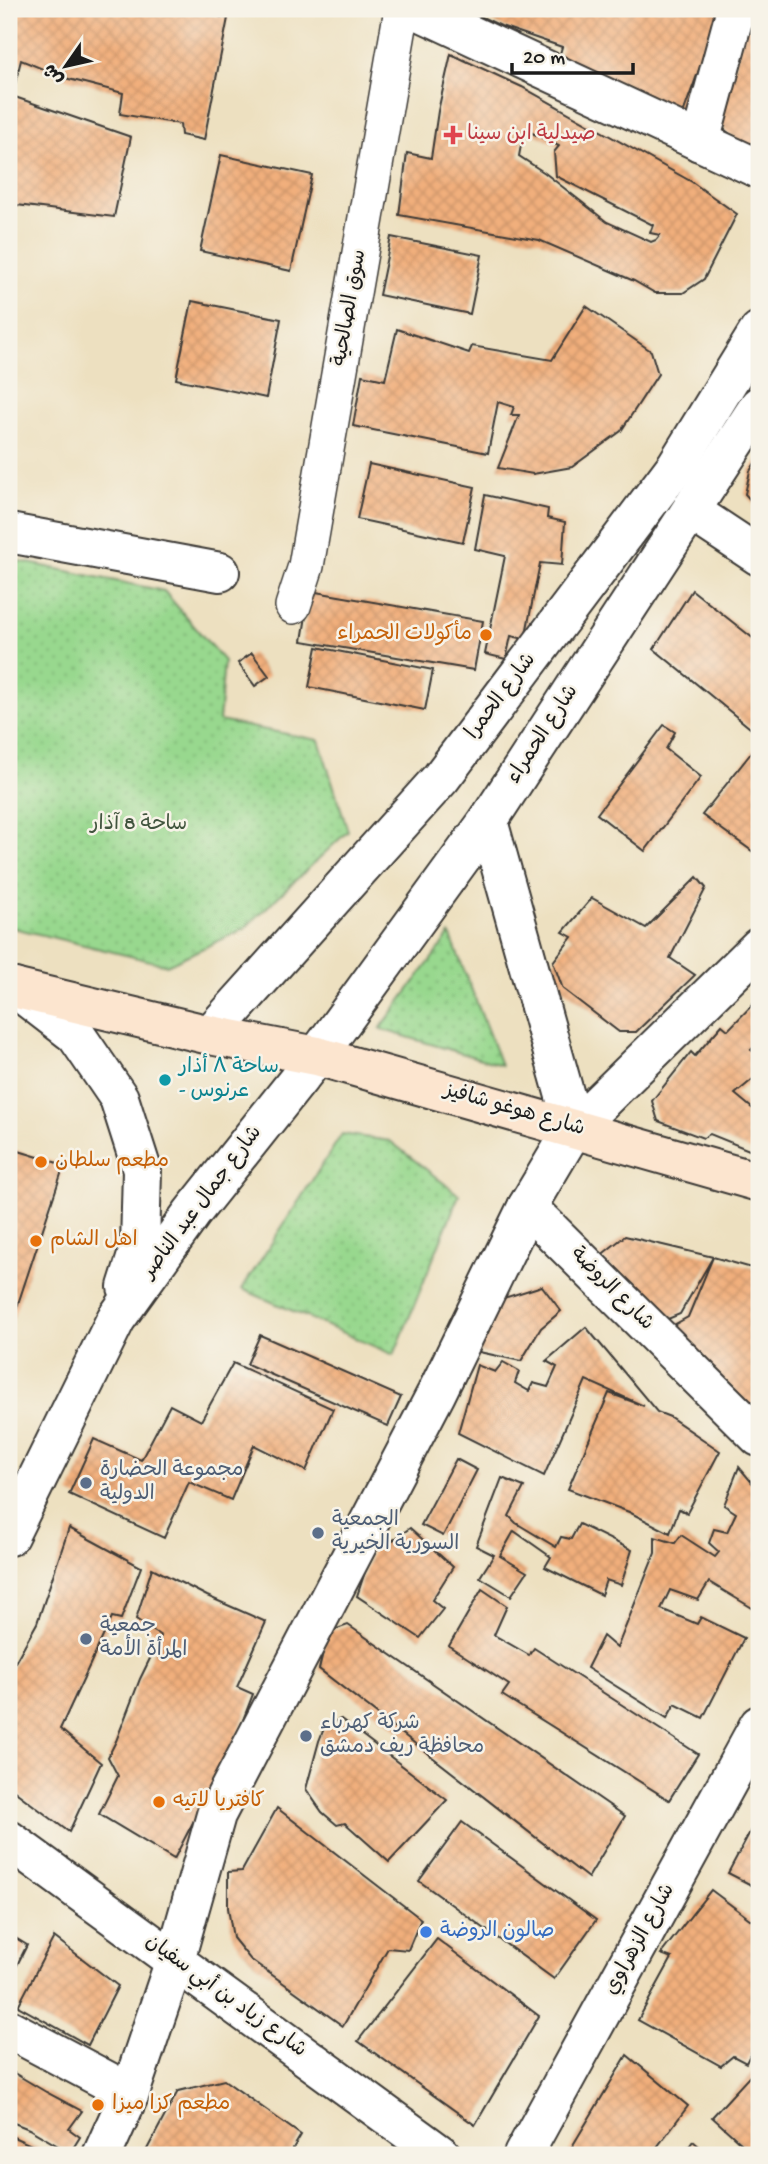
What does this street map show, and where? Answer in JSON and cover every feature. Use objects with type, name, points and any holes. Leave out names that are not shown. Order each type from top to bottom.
[{"type":"main road","name":"شارع هوغو شافيز","points":[[12,988],[210,1035],[317,1055],[759,1182]]},
{"type":"street","name":"سوق الصالحية","points":[[293,606],[306,566],[402,9]]},
{"type":"street","points":[[415,9],[759,169]]},
{"type":"street","points":[[700,142],[736,9]]},
{"type":"street","name":"شارع الحمرا","points":[[210,1035],[440,778],[676,466],[759,331]]},
{"type":"street","name":"شارع الحمراء","points":[[317,1055],[488,821],[759,406]]},
{"type":"street","points":[[691,511],[759,556]]},
{"type":"street","points":[[9,533],[220,572]]},
{"type":"street","points":[[488,821],[574,1128]]},
{"type":"street","points":[[102,2155],[130,2093],[175,1960],[216,1815],[436,1394],[527,1207],[574,1128],[759,947]]},
{"type":"street","name":"شارع جمال عبد الناصر","points":[[9,1536],[116,1319],[140,1247],[142,1170],[120,1098],[76,1035],[12,988]]},
{"type":"street","name":"شارع جمال عبد الناصر","points":[[116,1319],[192,1213],[317,1055]]},
{"type":"street","name":"شارع الروضة","points":[[527,1207],[759,1437]]},
{"type":"street","name":"شارع الزهراوي","points":[[523,2155],[759,1726]]},
{"type":"street","name":"شارع زياد بن أبي سفيان","points":[[9,1840],[441,2155]]},
{"type":"street","points":[[9,2029],[130,2093]]},
{"type":"green space","name":"ساحة 8 آذار","points":[[9,559],[164,591],[224,661],[219,721],[319,740],[348,831],[244,929],[167,965],[9,927]]},
{"type":"green space","points":[[450,934],[501,1065],[380,1029]]},
{"type":"green space","points":[[342,1134],[390,1141],[459,1195],[394,1355],[242,1289]]},
{"type":"building","points":[[9,9],[184,9],[228,18],[204,140],[181,135],[180,124],[120,114],[123,93],[65,78],[21,60],[12,96],[9,95]]},
{"type":"building","points":[[465,9],[721,9],[681,119],[558,60],[562,47],[501,26]]},
{"type":"building","points":[[751,9],[759,9],[759,156],[717,123]]},
{"type":"building","points":[[451,54],[522,87],[692,182],[737,214],[704,279],[683,293],[655,293],[634,281],[539,240],[399,215],[407,153],[431,158]],"holes":[[[524,129],[559,146],[554,152],[556,176],[653,225],[650,233],[660,235],[656,240],[651,242],[607,222],[519,156]]]},
{"type":"building","points":[[12,96],[131,137],[114,217],[9,204],[9,104]]},
{"type":"building","points":[[221,155],[312,175],[291,271],[200,251]]},
{"type":"building","points":[[391,237],[482,255],[470,314],[379,295]]},
{"type":"building","points":[[192,301],[281,319],[266,398],[176,379]]},
{"type":"building","points":[[586,306],[651,351],[658,374],[621,431],[572,467],[533,474],[498,468],[519,415],[511,415],[514,407],[498,402],[488,453],[353,426],[362,375],[385,380],[397,329],[469,353],[472,346],[552,360]]},
{"type":"building","points":[[759,457],[759,510],[745,494],[750,471]]},
{"type":"building","points":[[369,464],[475,487],[463,542],[357,519]]},
{"type":"building","points":[[485,495],[548,509],[547,518],[565,522],[562,565],[540,563],[525,639],[511,636],[506,659],[485,654],[505,556],[475,549]]},
{"type":"building","points":[[692,590],[759,643],[759,726],[755,732],[654,649]]},
{"type":"building","points":[[310,591],[483,621],[474,670],[302,641]]},
{"type":"building","points":[[317,647],[433,670],[425,710],[309,687]]},
{"type":"building","points":[[252,653],[269,676],[255,686],[238,663]]},
{"type":"building","points":[[664,725],[675,732],[666,749],[701,777],[645,851],[597,814]]},
{"type":"building","points":[[759,743],[759,856],[702,815]]},
{"type":"building","points":[[697,877],[706,888],[670,958],[695,975],[636,1032],[619,1032],[563,989],[553,962],[572,937],[563,932],[592,898],[646,928]]},
{"type":"building","points":[[759,998],[759,1042],[751,1050],[759,1056],[759,1074],[735,1094],[753,1109],[759,1103],[759,1154],[710,1134],[703,1138],[658,1121],[652,1101],[691,1052],[695,1056],[722,1025],[728,1030]]},
{"type":"building","points":[[9,1148],[64,1165],[9,1331]]},
{"type":"building","points":[[625,1236],[713,1257],[680,1314],[663,1321],[600,1256]]},
{"type":"building","points":[[713,1257],[759,1270],[759,1417],[670,1327],[688,1317]]},
{"type":"building","points":[[542,1286],[561,1311],[541,1328],[521,1361],[470,1350],[491,1302]]},
{"type":"building","points":[[586,1327],[657,1412],[670,1417],[720,1451],[687,1513],[679,1509],[670,1533],[629,1512],[568,1489],[609,1393],[644,1406],[586,1380],[544,1476],[458,1433],[477,1365],[495,1372],[503,1362],[519,1371],[515,1383],[529,1391],[533,1383],[548,1387],[557,1367],[546,1361]]},
{"type":"building","points":[[260,1335],[401,1397],[388,1426],[247,1364]]},
{"type":"building","points":[[233,1363],[333,1409],[306,1471],[254,1445],[231,1500],[189,1482],[164,1538],[69,1494],[94,1439],[141,1460],[170,1405],[201,1421]]},
{"type":"building","points":[[456,1459],[477,1470],[443,1536],[421,1525]]},
{"type":"building","points":[[739,1467],[759,1491],[759,1612],[709,1582],[698,1600],[670,1590],[661,1609],[697,1624],[701,1617],[744,1638],[703,1718],[675,1704],[667,1718],[587,1668],[603,1636],[617,1648],[655,1553],[655,1537],[675,1543],[681,1535],[715,1557],[719,1552],[709,1543],[714,1529],[727,1532],[736,1513],[724,1505]]},
{"type":"building","points":[[502,1478],[524,1487],[509,1516],[556,1547],[561,1537],[571,1539],[579,1524],[632,1550],[621,1585],[606,1580],[601,1595],[545,1567],[551,1557],[514,1531],[500,1556],[527,1572],[511,1596],[480,1577],[494,1555],[476,1546]]},
{"type":"building","points":[[69,1528],[141,1567],[121,1619],[112,1617],[60,1729],[101,1763],[69,1832],[9,1787],[9,1673],[37,1623]]},
{"type":"building","points":[[410,1528],[453,1567],[432,1600],[443,1609],[420,1638],[357,1596],[375,1542],[389,1543]]},
{"type":"building","points":[[152,1568],[266,1622],[237,1687],[253,1694],[234,1743],[174,1859],[99,1814],[118,1776],[108,1757],[161,1636],[136,1619]]},
{"type":"building","points":[[482,1589],[507,1606],[494,1635],[529,1655],[534,1648],[698,1754],[669,1800],[502,1695],[509,1685],[449,1646]]},
{"type":"building","points":[[348,1625],[625,1816],[588,1878],[319,1669],[328,1632]]},
{"type":"building","points":[[341,1719],[447,1800],[389,1862],[345,1823],[337,1825],[322,1812],[306,1789],[325,1726]]},
{"type":"building","points":[[277,1808],[421,1919],[408,1950],[388,1948],[343,2026],[250,1959],[233,1938],[228,1908],[228,1872],[242,1871]]},
{"type":"building","points":[[759,1815],[759,1889],[728,1873]]},
{"type":"building","points":[[462,1822],[596,1920],[554,1979],[419,1881]]},
{"type":"building","points":[[711,1890],[759,1926],[759,2037],[746,2063],[733,2056],[721,2066],[638,2020],[672,1958],[661,1954]]},
{"type":"building","points":[[9,1934],[27,1945],[9,1981]]},
{"type":"building","points":[[54,1937],[118,1986],[88,2045],[18,2006]]},
{"type":"building","points":[[437,1939],[539,2016],[475,2125],[358,2041]]},
{"type":"building","points":[[627,2055],[688,2106],[651,2155],[567,2155]]},
{"type":"building","points":[[759,2066],[759,2155],[754,2155],[712,2117]]},
{"type":"building","points":[[9,2070],[82,2111],[69,2129],[80,2137],[70,2153],[29,2129],[9,2121]]},
{"type":"building","points":[[224,2080],[301,2135],[289,2155],[144,2155],[178,2091]]},
{"type":"building","points":[[9,2135],[53,2155],[9,2155]]},
{"type":"building","points":[[693,2141],[709,2155],[683,2155]]},
{"type":"place","name":"صيدلية ابن سينا","points":[[453,135]]},
{"type":"place","name":"مأكولات الحمراء","points":[[486,635]]},
{"type":"place","name":"ساحة ٨ أذار - عرنوس","points":[[165,1080]]},
{"type":"place","name":"مطعم سلطان","points":[[41,1162]]},
{"type":"place","name":"اهل الشام","points":[[36,1241]]},
{"type":"place","name":"مجموعة الحضارة الدولية","points":[[86,1483]]},
{"type":"place","name":"الجمعية السورية الخيرية","points":[[318,1533]]},
{"type":"place","name":"جمعية المرأة الأمة","points":[[86,1639]]},
{"type":"place","name":"شركة كهرباء محافظة ريف دمشق","points":[[306,1736]]},
{"type":"place","name":"كافتريا لاتيه","points":[[159,1802]]},
{"type":"place","name":"صالون الروضة","points":[[426,1932]]},
{"type":"place","name":"مطعم كزا ميزا","points":[[98,2105]]}]
